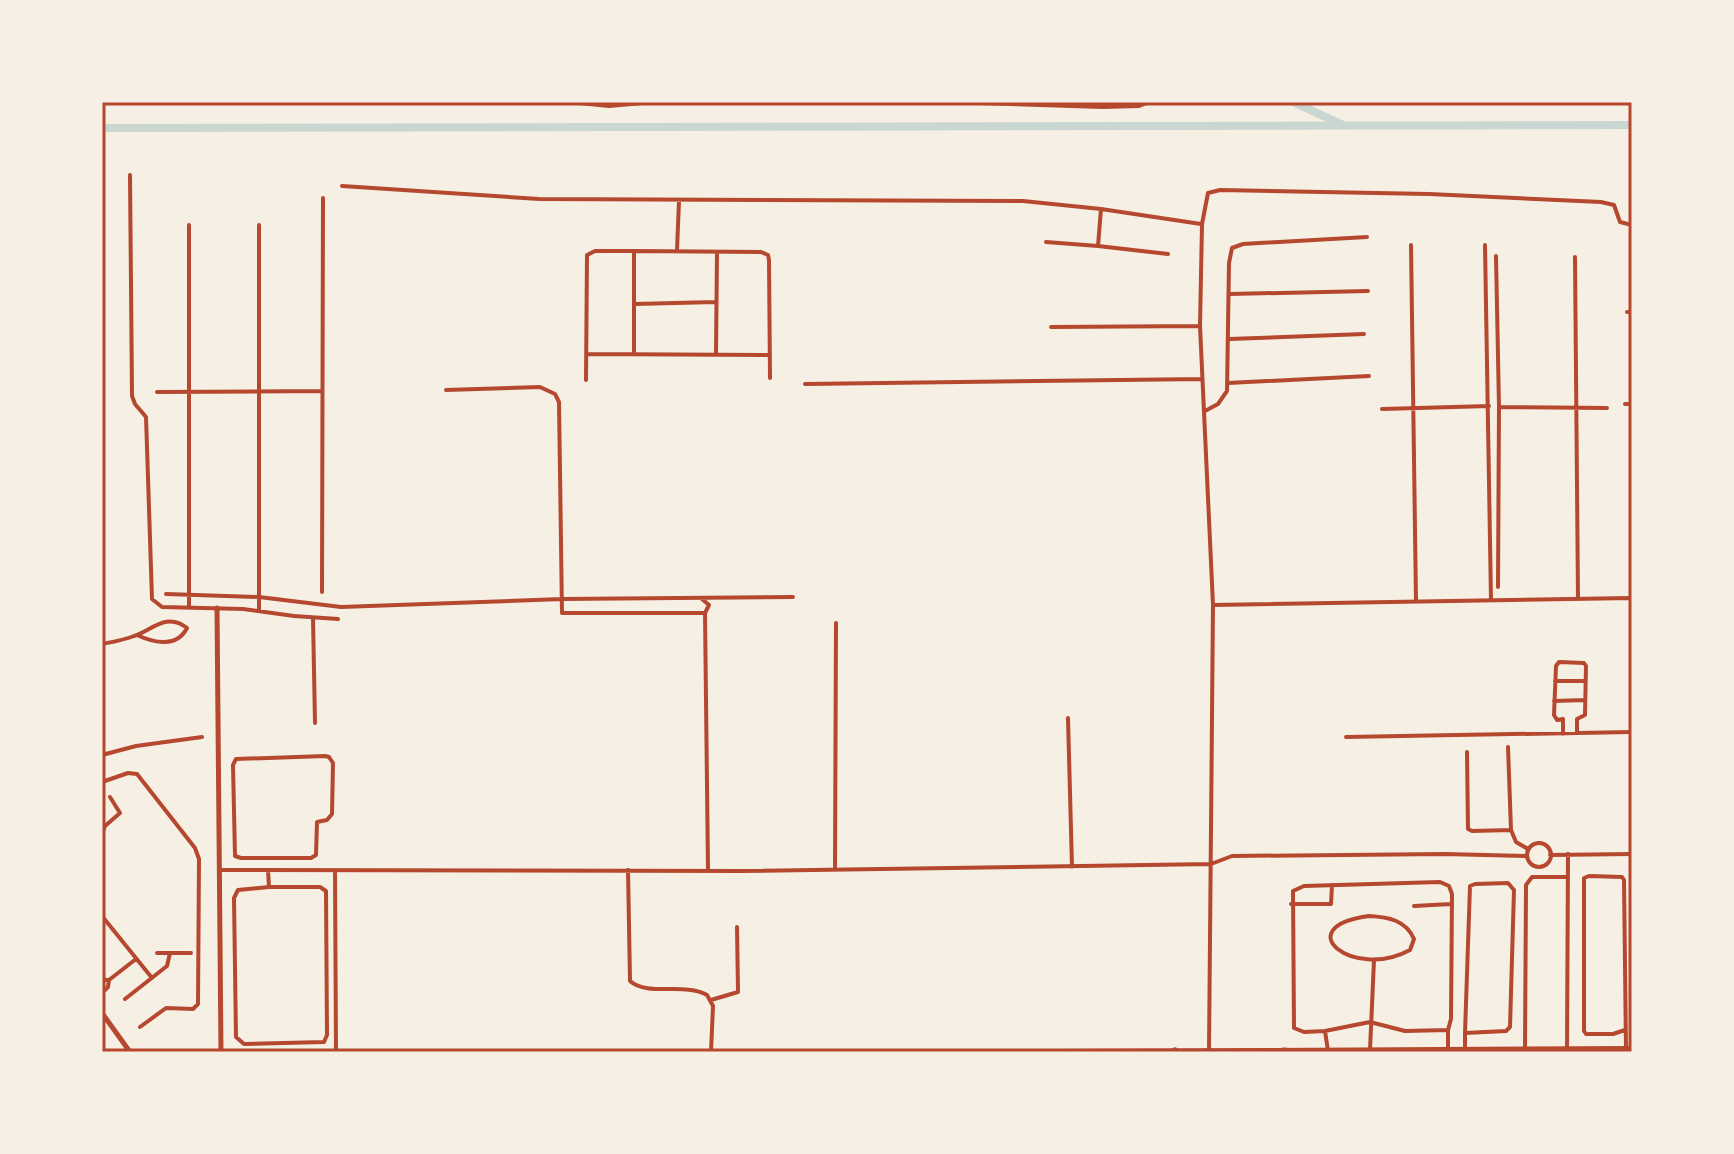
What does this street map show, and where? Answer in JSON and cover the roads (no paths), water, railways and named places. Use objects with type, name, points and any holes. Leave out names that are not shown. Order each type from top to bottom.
[{"type":"main road","points":[[1057,1052],[1629,1049]]},
{"type":"street","points":[[569,102],[609,106],[654,102]]},
{"type":"street","points":[[946,102],[1103,107],[1139,106],[1149,102]]},
{"type":"street","points":[[130,175],[133,400],[146,417],[151,594],[157,606],[259,610],[338,619]]},
{"type":"street","points":[[342,186],[499,198],[1023,201],[1202,224]]},
{"type":"street","points":[[1209,1051],[1213,605],[1200,326],[1202,224],[1208,193],[1220,190],[1429,194],[1601,202],[1614,205],[1620,222],[1632,225]]},
{"type":"street","points":[[322,592],[323,198]]},
{"type":"street","points":[[677,251],[679,201]]},
{"type":"street","points":[[1098,246],[1101,209]]},
{"type":"street","points":[[189,225],[189,608]]},
{"type":"street","points":[[259,225],[259,610]]},
{"type":"street","points":[[1205,411],[1223,398],[1228,383],[1229,263],[1232,248],[1243,244],[1367,237]]},
{"type":"street","points":[[1046,242],[1168,254]]},
{"type":"street","points":[[1411,245],[1416,601]]},
{"type":"street","points":[[1485,245],[1491,600]]},
{"type":"street","points":[[586,380],[587,255],[595,251],[761,252],[768,255],[770,378]]},
{"type":"street","points":[[634,251],[634,354]]},
{"type":"street","points":[[716,354],[717,252]]},
{"type":"street","points":[[1496,256],[1498,587]]},
{"type":"street","points":[[1575,257],[1578,599]]},
{"type":"street","points":[[1230,294],[1368,291]]},
{"type":"street","points":[[634,304],[716,302]]},
{"type":"street","points":[[1051,327],[1200,326]]},
{"type":"street","points":[[1229,339],[1364,334]]},
{"type":"street","points":[[586,354],[770,355]]},
{"type":"street","points":[[1228,383],[1369,376]]},
{"type":"street","points":[[805,384],[1202,379]]},
{"type":"street","points":[[446,390],[540,387],[555,394],[559,402],[562,613],[705,613]]},
{"type":"street","points":[[157,392],[321,391]]},
{"type":"street","points":[[1382,409],[1489,406]]},
{"type":"street","points":[[1499,407],[1607,408]]},
{"type":"street","points":[[166,594],[259,597],[341,607],[562,599],[793,597]]},
{"type":"street","points":[[701,598],[709,605],[705,613],[708,870]]},
{"type":"street","points":[[1213,605],[1632,598],[1632,639]]},
{"type":"street","points":[[217,608],[221,1052]]},
{"type":"street","points":[[313,618],[315,723]]},
{"type":"street","points":[[102,644],[137,635],[162,622],[180,623],[187,628],[183,635],[166,642],[158,643],[137,635]]},
{"type":"street","points":[[835,869],[836,623]]},
{"type":"street","points":[[1559,662],[1584,663],[1585,681],[1585,715],[1577,719],[1555,717],[1556,666],[1559,662]]},
{"type":"street","points":[[1555,681],[1585,681]]},
{"type":"street","points":[[1554,701],[1585,700]]},
{"type":"street","points":[[1068,718],[1072,867]]},
{"type":"street","points":[[1563,719],[1563,734]]},
{"type":"street","points":[[1577,719],[1577,733]]},
{"type":"street","points":[[1346,737],[1632,732]]},
{"type":"street","points":[[102,755],[136,746],[202,737]]},
{"type":"street","points":[[219,870],[1072,867],[1211,864],[1232,856],[1527,852],[1534,844],[1542,843],[1550,855],[1547,863],[1541,866],[1533,865],[1527,852],[1516,842],[1511,830],[1508,747]]},
{"type":"street","points":[[1467,752],[1468,829],[1511,830]]},
{"type":"street","points":[[325,756],[332,759],[332,814],[327,820],[317,822],[316,855],[304,858],[235,856],[233,765],[236,759],[325,756]]},
{"type":"street","points":[[102,782],[128,773],[137,774],[195,848],[199,859],[198,1004],[193,1009],[166,1008],[140,1027]]},
{"type":"street","points":[[102,834],[104,824],[120,813],[110,797]]},
{"type":"street","points":[[1567,1050],[1568,854]]},
{"type":"street","points":[[1550,855],[1632,854]]},
{"type":"street","points":[[304,858],[304,870]]},
{"type":"street","points":[[268,870],[269,887]]},
{"type":"street","points":[[335,870],[336,1052]]},
{"type":"street","points":[[628,870],[630,981],[639,987],[700,991],[711,1000]]},
{"type":"street","points":[[1625,1030],[1613,1034],[1586,1034],[1584,1031],[1584,878],[1589,876],[1622,877],[1624,880],[1625,1030],[1629,1049]]},
{"type":"street","points":[[1525,1050],[1526,885],[1532,877],[1566,877]]},
{"type":"street","points":[[1448,1030],[1405,1031],[1370,1022],[1325,1031],[1299,1031],[1292,1023],[1293,891],[1298,887],[1332,885],[1440,882],[1449,886],[1452,904],[1448,1051]]},
{"type":"street","points":[[1465,1033],[1506,1031],[1510,1027],[1514,890],[1508,883],[1470,886],[1465,1033],[1465,1050]]},
{"type":"street","points":[[1291,904],[1331,904],[1332,885]]},
{"type":"street","points":[[269,887],[320,887],[326,891],[327,1035],[324,1042],[244,1044],[236,1037],[234,898],[242,888],[269,887]]},
{"type":"street","points":[[1414,906],[1452,904]]},
{"type":"street","points":[[102,916],[152,978]]},
{"type":"street","points":[[1369,916],[1399,921],[1411,932],[1414,939],[1410,950],[1374,960],[1341,953],[1333,948],[1331,934],[1344,922],[1369,916]]},
{"type":"street","points":[[711,1000],[738,992],[737,927]]},
{"type":"street","points":[[157,953],[191,953]]},
{"type":"street","points":[[125,999],[169,963],[170,953]]},
{"type":"street","points":[[102,980],[109,980],[136,959]]},
{"type":"street","points":[[1370,1051],[1374,960]]},
{"type":"street","points":[[102,993],[108,987],[109,980]]},
{"type":"street","points":[[711,1000],[711,1052]]},
{"type":"street","points":[[102,1013],[130,1052]]},
{"type":"street","points":[[1325,1031],[1328,1051]]},
{"type":"waterway","points":[[1293,102],[1343,125]]},
{"type":"waterway","points":[[102,128],[1632,125]]}]
